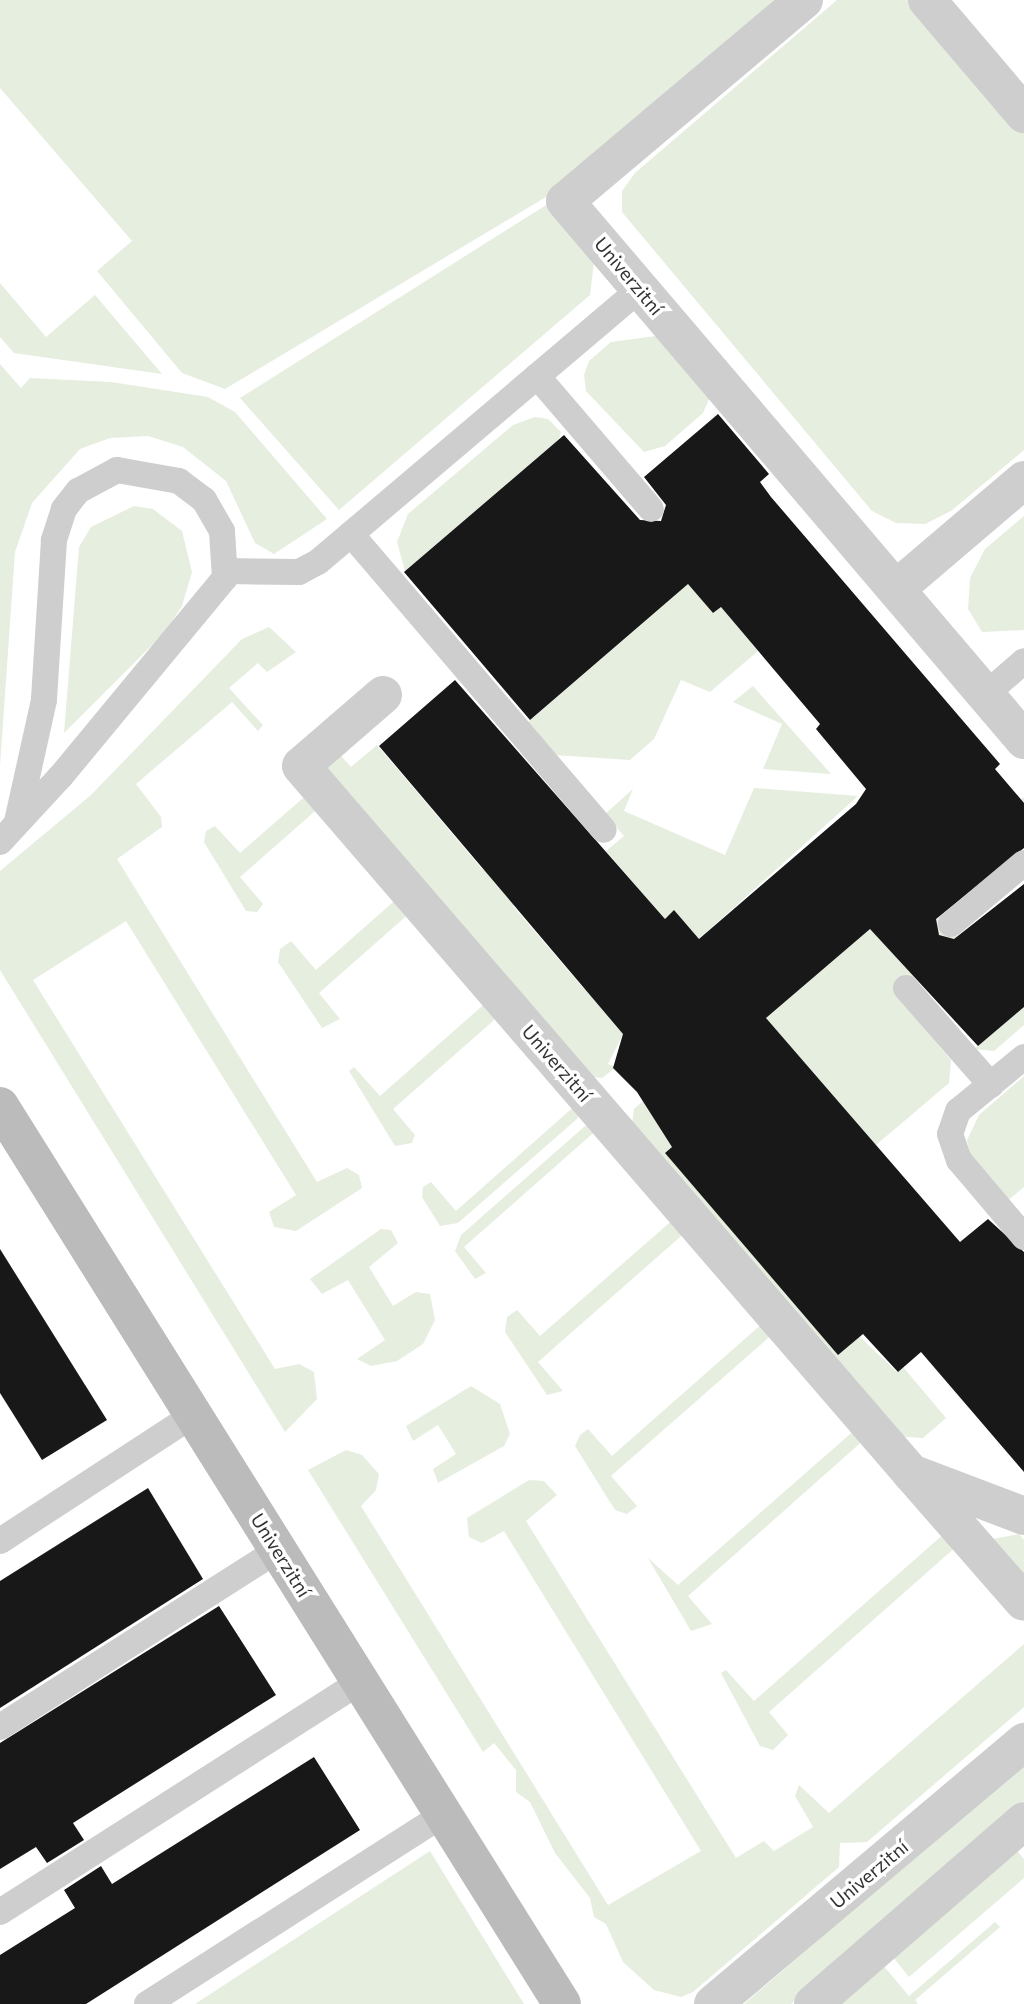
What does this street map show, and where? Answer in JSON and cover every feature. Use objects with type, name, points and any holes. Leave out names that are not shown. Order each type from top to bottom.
[{"type":"street","name":"Univerzitní","points":[[804,0],[565,201],[1024,740]]},
{"type":"street","points":[[927,0],[1024,114]]},
{"type":"street","points":[[897,589],[1024,480]]},
{"type":"street","name":"Univerzitní","points":[[383,695],[301,766],[1024,1602]]},
{"type":"street","name":"Univerzitní","points":[[0,1106],[562,2004]]},
{"type":"street","name":"Univerzitní","points":[[911,1473],[1024,1516]]},
{"type":"street","name":"Univerzitní","points":[[713,2004],[1024,1742]]},
{"type":"street","points":[[813,2004],[1024,1821]]},
{"type":"lane","points":[[227,571],[299,572],[351,534],[640,289]]},
{"type":"lane","points":[[537,376],[651,509]]},
{"type":"lane","points":[[117,470],[179,481],[212,512],[227,549],[227,571],[219,590],[9,832],[44,700],[54,540],[64,509],[78,491],[117,470]]},
{"type":"lane","points":[[351,534],[604,830]]},
{"type":"lane","points":[[986,694],[1024,661]]},
{"type":"lane","points":[[951,925],[1024,863]]},
{"type":"lane","points":[[906,988],[990,1085]]},
{"type":"lane","points":[[1024,1057],[958,1111],[951,1140],[959,1160],[1024,1237]]},
{"type":"lane","points":[[0,1541],[193,1415]]},
{"type":"lane","points":[[0,1727],[278,1550]]},
{"type":"lane","points":[[0,1912],[360,1682]]},
{"type":"lane","points":[[147,2004],[443,1815]]},
{"type":"green space","points":[[0,0],[778,0],[566,185],[225,389],[182,373],[97,271],[132,241],[0,88]]},
{"type":"green space","points":[[837,0],[915,0],[1024,129],[1024,450],[951,511],[925,524],[896,523],[872,511],[622,212],[622,191],[635,173]]},
{"type":"green space","points":[[551,202],[594,262],[590,295],[339,510],[240,398]]},
{"type":"green space","points":[[0,283],[46,337],[95,295],[162,374],[14,353],[0,337]]},
{"type":"green space","points":[[656,336],[710,397],[703,413],[665,446],[644,452],[586,391],[584,375],[589,361],[611,342]]},
{"type":"green space","points":[[0,364],[21,388],[30,378],[111,382],[208,397],[235,412],[327,519],[274,554],[255,543],[226,481],[183,447],[148,436],[110,438],[80,449],[32,503],[15,552],[0,766]]},
{"type":"green space","points":[[535,417],[548,419],[561,432],[559,439],[405,571],[397,542],[408,514],[513,425]]},
{"type":"green space","points":[[134,506],[153,509],[182,531],[192,572],[182,606],[165,632],[64,733],[79,547],[91,527]]},
{"type":"green space","points":[[1024,516],[1024,630],[982,632],[968,609],[970,578],[985,549]]},
{"type":"green space","points":[[688,584],[713,613],[721,607],[758,651],[710,692],[681,680],[654,739],[630,760],[554,755],[527,723]]},
{"type":"green space","points":[[269,627],[296,652],[267,672],[258,663],[229,688],[263,725],[258,731],[232,702],[136,784],[161,817],[162,827],[117,859],[317,1182],[347,1168],[359,1175],[362,1188],[296,1231],[274,1227],[269,1212],[296,1195],[126,921],[33,980],[275,1369],[299,1364],[314,1372],[317,1399],[285,1432],[0,970],[0,871],[91,795],[242,639]]},
{"type":"green space","points":[[753,686],[831,774],[763,769],[782,724],[733,702]]},
{"type":"green space","points":[[377,745],[483,870],[488,867],[517,901],[513,906],[584,989],[643,995],[608,1064],[616,1067],[602,1078],[583,1076],[317,766],[336,750],[351,767]]},
{"type":"green space","points":[[754,788],[858,796],[699,939],[675,911],[665,919],[606,851],[624,836],[605,814],[633,789],[624,811],[725,855]]},
{"type":"green space","points":[[310,792],[322,805],[240,877],[263,904],[257,912],[246,911],[204,842],[206,831],[215,826],[240,853]]},
{"type":"green space","points":[[1024,797],[1024,847],[942,917],[957,936],[896,994],[951,1060],[949,1083],[876,1145],[766,1018]]},
{"type":"green space","points":[[400,896],[412,911],[319,993],[340,1019],[322,1028],[278,962],[280,949],[291,941],[316,970]]},
{"type":"green space","points":[[489,1000],[501,1014],[393,1109],[415,1135],[412,1143],[395,1146],[349,1071],[354,1067],[380,1096]]},
{"type":"green space","points":[[1024,1007],[1024,1025],[994,1051],[974,1049]]},
{"type":"green space","points":[[1024,1076],[1024,1187],[1006,1202],[970,1154],[967,1140],[979,1115]]},
{"type":"green space","points":[[660,1086],[717,1108],[665,1153],[897,1372],[903,1367],[946,1418],[923,1438],[893,1436],[631,1131],[634,1109]]},
{"type":"green space","points":[[578,1103],[578,1118],[458,1223],[440,1226],[422,1197],[423,1187],[431,1182],[456,1211]]},
{"type":"green space","points":[[585,1126],[599,1128],[464,1247],[486,1273],[475,1279],[455,1251],[461,1235]]},
{"type":"green space","points":[[676,1217],[688,1230],[538,1362],[563,1391],[547,1395],[505,1332],[507,1317],[517,1310],[540,1336]]},
{"type":"green space","points":[[381,1229],[391,1230],[398,1243],[369,1267],[393,1306],[416,1292],[430,1294],[435,1320],[423,1344],[397,1361],[371,1366],[357,1359],[385,1340],[348,1280],[322,1294],[310,1279]]},
{"type":"green space","points":[[765,1321],[775,1332],[611,1476],[637,1506],[627,1514],[615,1510],[575,1446],[580,1435],[588,1429],[612,1456]]},
{"type":"green space","points":[[471,1386],[500,1404],[510,1434],[504,1446],[438,1483],[433,1469],[456,1454],[438,1425],[413,1441],[406,1426]]},
{"type":"green space","points":[[857,1428],[866,1438],[688,1596],[712,1624],[691,1631],[648,1558],[678,1585]]},
{"type":"green space","points":[[346,1450],[362,1455],[379,1474],[376,1490],[361,1506],[608,1905],[701,1851],[504,1531],[482,1543],[469,1537],[467,1518],[529,1480],[544,1481],[557,1495],[526,1521],[736,1858],[764,1841],[774,1851],[813,1827],[795,1796],[799,1785],[829,1813],[1024,1644],[1024,1707],[867,1842],[840,1843],[839,1867],[693,1992],[681,1997],[654,1990],[623,1962],[606,1924],[594,1917],[590,1898],[555,1853],[530,1802],[516,1792],[516,1770],[494,1743],[483,1752],[308,1470]]},
{"type":"green space","points":[[946,1532],[958,1545],[769,1712],[788,1735],[773,1750],[760,1746],[721,1673],[726,1670],[754,1701]]},
{"type":"green space","points":[[1019,1534],[1024,1540],[1024,1595],[987,1540]]},
{"type":"green space","points":[[1024,1762],[1024,1801],[791,2004],[744,2004]]},
{"type":"green space","points":[[1016,1850],[1024,1859],[1024,1878],[909,1977],[892,1956]]},
{"type":"green space","points":[[430,1851],[524,2004],[195,2004]]},
{"type":"green space","points":[[995,1922],[1000,1927],[915,2000],[918,2004],[838,2004],[882,1964],[909,1996]]},
{"type":"building","points":[[718,414],[769,474],[760,482],[771,497],[1000,764],[995,769],[1024,803],[1024,848],[936,919],[939,935],[954,939],[1024,884],[1024,1007],[978,1046],[870,929],[766,1018],[960,1242],[988,1219],[1024,1252],[1024,1472],[921,1352],[898,1372],[863,1334],[838,1355],[665,1153],[672,1147],[637,1092],[613,1068],[623,1034],[379,746],[455,680],[665,919],[674,910],[699,939],[856,804],[866,789],[816,729],[820,724],[721,607],[713,613],[688,584],[530,720],[404,572],[564,435],[640,520],[661,521],[666,505],[644,477]]},
{"type":"building","points":[[0,1249],[107,1420],[42,1460],[0,1393]]},
{"type":"building","points":[[148,1488],[203,1579],[0,1708],[0,1581]]},
{"type":"building","points":[[219,1606],[276,1695],[73,1823],[84,1840],[47,1863],[36,1847],[0,1869],[0,1743]]},
{"type":"building","points":[[314,1757],[360,1830],[86,2004],[0,2004],[0,1955],[75,1908],[64,1890],[101,1866],[112,1884]]}]
